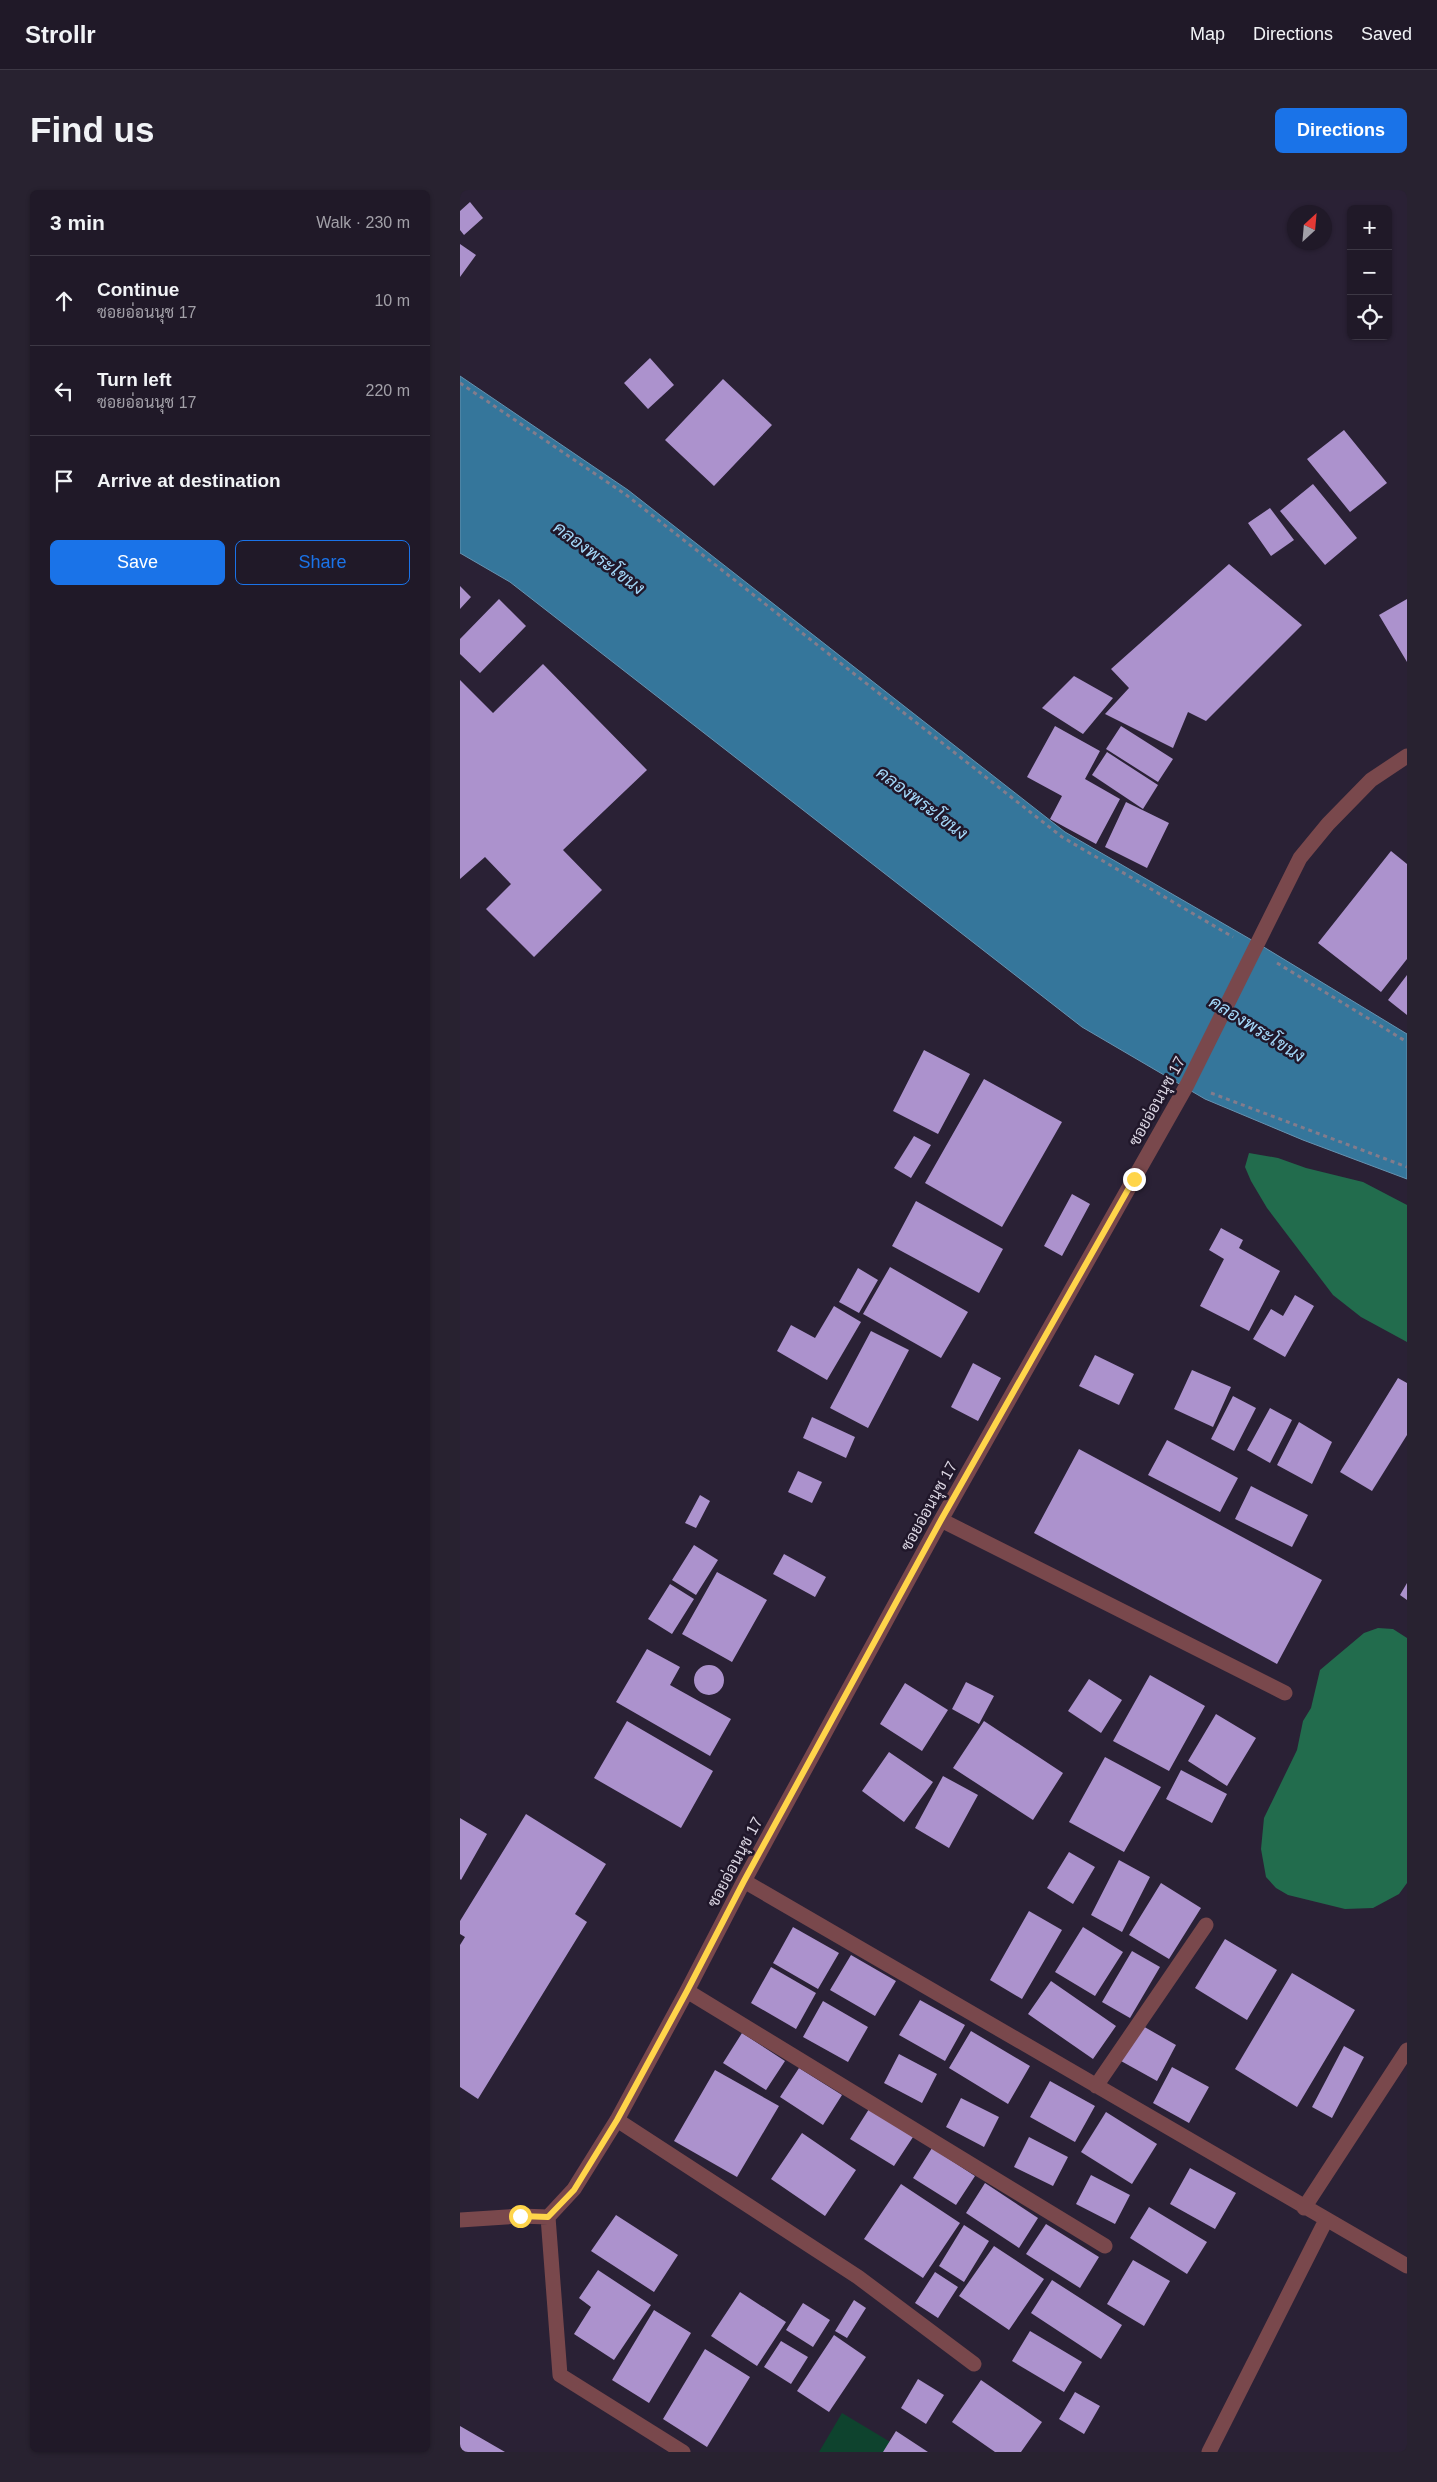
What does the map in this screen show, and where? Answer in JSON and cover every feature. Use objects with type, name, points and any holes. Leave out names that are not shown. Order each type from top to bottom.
[{"type":"street","name":"ซอยอ่อนนุช 17","points":[[548,2217],[574,2190],[617,2120],[744,1881],[941,1520],[1187,1085],[1300,858],[1323,830],[1371,780],[1407,756]]},
{"type":"street","points":[[941,1520],[1285,1693]]},
{"type":"street","points":[[744,1881],[1304,2208],[1407,2266]]},
{"type":"street","points":[[1096,2086],[1206,1925]]},
{"type":"street","points":[[687,1991],[1105,2246]]},
{"type":"street","points":[[1304,2208],[1407,2050]]},
{"type":"street","points":[[617,2120],[858,2276],[974,2364]]},
{"type":"street","points":[[460,2220],[520,2216],[548,2217],[560,2375],[683,2452]]},
{"type":"street","points":[[1208,2452],[1326,2220]]},
{"type":"path","points":[[460,383],[625,494],[1062,837],[1254,949],[1407,1042]]},
{"type":"path","points":[[1187,1085],[1407,1166]]},
{"type":"green space","points":[[1249,1153],[1278,1158],[1306,1168],[1363,1182],[1407,1205],[1407,1342],[1361,1317],[1333,1295],[1267,1208],[1251,1181],[1245,1167]]},
{"type":"green space","points":[[1378,1628],[1393,1629],[1407,1638],[1407,1883],[1399,1894],[1373,1908],[1345,1909],[1288,1895],[1276,1888],[1266,1877],[1261,1849],[1264,1818],[1297,1750],[1303,1721],[1311,1708],[1320,1670],[1364,1633]]},
{"type":"green space","points":[[842,2413],[907,2452],[819,2452]]},
{"type":"water","name":"คลองพระโขนง","points":[[460,376],[628,490],[1065,832],[1262,946],[1407,1034],[1407,1179],[1303,1140],[1205,1099],[1082,1027],[510,582],[460,553]]},
{"type":"building","points":[[470,202],[483,218],[464,235],[460,230],[460,211]]},
{"type":"building","points":[[460,244],[476,255],[460,277]]},
{"type":"building","points":[[650,358],[674,385],[648,409],[624,383]]},
{"type":"building","points":[[723,379],[772,425],[714,486],[665,440]]},
{"type":"building","points":[[1344,430],[1387,483],[1350,512],[1307,459]]},
{"type":"building","points":[[1313,484],[1357,538],[1325,565],[1280,511]]},
{"type":"building","points":[[1270,508],[1294,540],[1271,556],[1248,523]]},
{"type":"building","points":[[1229,564],[1302,625],[1206,721],[1188,712],[1173,748],[1105,714],[1129,688],[1111,669]]},
{"type":"building","points":[[460,586],[471,597],[460,609]]},
{"type":"building","points":[[499,599],[526,626],[480,673],[460,654],[460,639]]},
{"type":"building","points":[[1407,599],[1407,662],[1379,615]]},
{"type":"building","points":[[543,664],[647,770],[563,850],[602,890],[534,957],[486,909],[511,884],[485,857],[460,879],[460,680],[493,713]]},
{"type":"building","points":[[1074,676],[1113,698],[1083,734],[1042,708]]},
{"type":"building","points":[[1055,726],[1100,751],[1085,779],[1120,799],[1096,844],[1050,819],[1062,796],[1027,777]]},
{"type":"building","points":[[1121,726],[1173,759],[1158,782],[1106,749]]},
{"type":"building","points":[[1107,752],[1158,785],[1143,809],[1092,775]]},
{"type":"building","points":[[1126,802],[1169,823],[1147,868],[1105,847]]},
{"type":"building","points":[[1391,851],[1407,864],[1407,959],[1381,992],[1318,943]]},
{"type":"building","points":[[1407,975],[1407,1015],[1388,1000]]},
{"type":"building","points":[[924,1050],[970,1074],[938,1134],[893,1111]]},
{"type":"building","points":[[984,1079],[1062,1122],[1002,1227],[925,1183]]},
{"type":"building","points":[[914,1136],[931,1145],[911,1178],[894,1168]]},
{"type":"building","points":[[1072,1194],[1090,1204],[1062,1256],[1044,1246]]},
{"type":"building","points":[[916,1201],[1003,1249],[979,1293],[892,1246]]},
{"type":"building","points":[[1221,1228],[1243,1240],[1239,1248],[1280,1271],[1249,1331],[1200,1306],[1224,1259],[1209,1250]]},
{"type":"building","points":[[890,1267],[968,1312],[941,1358],[863,1314]]},
{"type":"building","points":[[858,1268],[878,1280],[859,1313],[839,1302]]},
{"type":"building","points":[[1295,1295],[1314,1306],[1285,1357],[1253,1339],[1271,1309],[1283,1316]]},
{"type":"building","points":[[834,1306],[861,1322],[827,1380],[777,1351],[791,1325],[815,1338]]},
{"type":"building","points":[[871,1331],[909,1350],[868,1428],[830,1408]]},
{"type":"building","points":[[1095,1355],[1134,1374],[1119,1405],[1079,1386]]},
{"type":"building","points":[[973,1363],[1001,1378],[978,1421],[951,1407]]},
{"type":"building","points":[[1192,1370],[1231,1387],[1213,1427],[1174,1409]]},
{"type":"building","points":[[1398,1378],[1407,1383],[1407,1435],[1372,1491],[1340,1472]]},
{"type":"building","points":[[1233,1396],[1256,1408],[1234,1451],[1211,1439]]},
{"type":"building","points":[[1270,1408],[1292,1420],[1270,1463],[1247,1450]]},
{"type":"building","points":[[812,1417],[855,1437],[846,1458],[803,1438]]},
{"type":"building","points":[[1299,1422],[1332,1442],[1312,1484],[1277,1465]]},
{"type":"building","points":[[1167,1440],[1238,1478],[1220,1512],[1148,1475]]},
{"type":"building","points":[[1079,1449],[1322,1580],[1277,1664],[1034,1533]]},
{"type":"building","points":[[798,1471],[822,1482],[812,1503],[788,1492]]},
{"type":"building","points":[[1251,1486],[1308,1515],[1292,1547],[1235,1519]]},
{"type":"building","points":[[700,1495],[710,1501],[696,1528],[685,1523]]},
{"type":"building","points":[[694,1545],[718,1560],[696,1595],[672,1580]]},
{"type":"building","points":[[784,1554],[826,1577],[815,1597],[773,1574]]},
{"type":"building","points":[[717,1572],[767,1600],[732,1662],[682,1634]]},
{"type":"building","points":[[1407,1583],[1407,1600],[1400,1595]]},
{"type":"building","points":[[670,1584],[694,1599],[672,1634],[648,1619]]},
{"type":"building","points":[[647,1649],[680,1667],[670,1685],[731,1719],[710,1756],[616,1702]]},
{"type":"building","points":[[709,1665],[719,1670],[724,1680],[719,1690],[709,1695],[699,1690],[694,1680],[699,1670]]},
{"type":"building","points":[[1150,1675],[1205,1706],[1169,1771],[1113,1741]]},
{"type":"building","points":[[1089,1679],[1122,1700],[1101,1733],[1068,1711]]},
{"type":"building","points":[[966,1682],[994,1696],[979,1724],[952,1709]]},
{"type":"building","points":[[905,1683],[948,1710],[922,1751],[880,1724]]},
{"type":"building","points":[[1216,1714],[1256,1738],[1227,1786],[1188,1761]]},
{"type":"building","points":[[627,1721],[713,1771],[681,1828],[594,1778]]},
{"type":"building","points":[[984,1721],[1063,1773],[1033,1820],[953,1768]]},
{"type":"building","points":[[889,1752],[933,1782],[904,1822],[862,1791]]},
{"type":"building","points":[[1105,1757],[1161,1787],[1124,1852],[1069,1822]]},
{"type":"building","points":[[1181,1770],[1227,1794],[1212,1823],[1166,1799]]},
{"type":"building","points":[[943,1776],[978,1795],[949,1848],[915,1828]]},
{"type":"building","points":[[526,1814],[606,1864],[575,1914],[587,1922],[478,2099],[460,2087],[460,1945],[465,1937],[460,1934],[460,1921]]},
{"type":"building","points":[[460,1818],[487,1834],[461,1880],[460,1879]]},
{"type":"building","points":[[1069,1852],[1095,1867],[1073,1904],[1047,1888]]},
{"type":"building","points":[[1119,1860],[1150,1877],[1122,1932],[1091,1915]]},
{"type":"building","points":[[1161,1883],[1201,1908],[1169,1959],[1129,1935]]},
{"type":"building","points":[[1029,1911],[1062,1930],[1022,1999],[990,1980]]},
{"type":"building","points":[[793,1927],[839,1953],[818,1989],[773,1963]]},
{"type":"building","points":[[1083,1927],[1123,1952],[1095,1996],[1055,1972]]},
{"type":"building","points":[[1225,1939],[1277,1970],[1247,2020],[1195,1988]]},
{"type":"building","points":[[1132,1951],[1160,1967],[1130,2018],[1102,2002]]},
{"type":"building","points":[[851,1955],[896,1981],[875,2016],[830,1990]]},
{"type":"building","points":[[771,1967],[816,1993],[796,2029],[751,2003]]},
{"type":"building","points":[[1292,1973],[1355,2010],[1297,2107],[1235,2069]]},
{"type":"building","points":[[1051,1981],[1116,2026],[1093,2059],[1028,2014]]},
{"type":"building","points":[[920,2000],[965,2025],[945,2061],[899,2035]]},
{"type":"building","points":[[823,2001],[868,2027],[848,2062],[803,2037]]},
{"type":"building","points":[[1141,2025],[1176,2045],[1157,2081],[1121,2061]]},
{"type":"building","points":[[971,2031],[1030,2066],[1008,2104],[949,2068]]},
{"type":"building","points":[[742,2033],[785,2061],[766,2090],[723,2063]]},
{"type":"building","points":[[1344,2046],[1364,2057],[1332,2118],[1312,2107]]},
{"type":"building","points":[[899,2054],[937,2074],[922,2103],[884,2083]]},
{"type":"building","points":[[1172,2067],[1209,2087],[1189,2123],[1153,2103]]},
{"type":"building","points":[[799,2068],[842,2095],[823,2125],[780,2097]]},
{"type":"building","points":[[715,2070],[779,2106],[737,2177],[674,2141]]},
{"type":"building","points":[[1050,2081],[1095,2106],[1075,2142],[1030,2117]]},
{"type":"building","points":[[961,2098],[999,2117],[984,2147],[946,2127]]},
{"type":"building","points":[[869,2109],[913,2137],[894,2166],[850,2139]]},
{"type":"building","points":[[1106,2112],[1157,2144],[1132,2184],[1081,2152]]},
{"type":"building","points":[[802,2133],[856,2170],[825,2216],[771,2179]]},
{"type":"building","points":[[1029,2137],[1068,2157],[1053,2186],[1014,2167]]},
{"type":"building","points":[[932,2148],[975,2176],[956,2205],[913,2178]]},
{"type":"building","points":[[1190,2168],[1236,2193],[1215,2229],[1170,2204]]},
{"type":"building","points":[[1091,2175],[1130,2195],[1115,2224],[1076,2204]]},
{"type":"building","points":[[985,2183],[1038,2218],[1019,2248],[966,2213]]},
{"type":"building","points":[[901,2184],[960,2223],[923,2278],[864,2239]]},
{"type":"building","points":[[1149,2207],[1207,2242],[1187,2274],[1130,2238]]},
{"type":"building","points":[[616,2215],[678,2255],[654,2292],[591,2251]]},
{"type":"building","points":[[1046,2224],[1099,2257],[1080,2288],[1026,2254]]},
{"type":"building","points":[[964,2225],[989,2241],[964,2282],[939,2266]]},
{"type":"building","points":[[994,2246],[1044,2279],[1009,2330],[959,2296]]},
{"type":"building","points":[[1133,2260],[1170,2281],[1144,2326],[1107,2304]]},
{"type":"building","points":[[598,2270],[651,2305],[614,2360],[574,2334],[591,2307],[579,2298]]},
{"type":"building","points":[[935,2272],[958,2287],[938,2318],[915,2303]]},
{"type":"building","points":[[1052,2280],[1122,2325],[1101,2359],[1031,2313]]},
{"type":"building","points":[[740,2292],[786,2322],[757,2366],[711,2336]]},
{"type":"building","points":[[854,2300],[866,2308],[847,2338],[835,2331]]},
{"type":"building","points":[[803,2303],[830,2320],[813,2347],[786,2330]]},
{"type":"building","points":[[654,2310],[691,2333],[649,2403],[612,2380]]},
{"type":"building","points":[[1030,2331],[1082,2362],[1064,2392],[1012,2361]]},
{"type":"building","points":[[834,2335],[866,2357],[829,2412],[797,2391]]},
{"type":"building","points":[[781,2341],[808,2357],[791,2384],[764,2367]]},
{"type":"building","points":[[705,2349],[750,2377],[707,2447],[663,2419]]},
{"type":"building","points":[[918,2379],[944,2395],[926,2424],[901,2408]]},
{"type":"building","points":[[981,2380],[1042,2422],[1021,2452],[995,2452],[952,2422]]},
{"type":"building","points":[[1075,2392],[1100,2406],[1084,2434],[1059,2419]]},
{"type":"building","points":[[460,2426],[505,2452],[460,2452]]},
{"type":"building","points":[[896,2431],[928,2452],[883,2452]]},
{"type":"route","points":[[520,2216],[548,2217],[574,2190],[617,2120],[744,1881],[941,1520],[1134,1179]]}]
